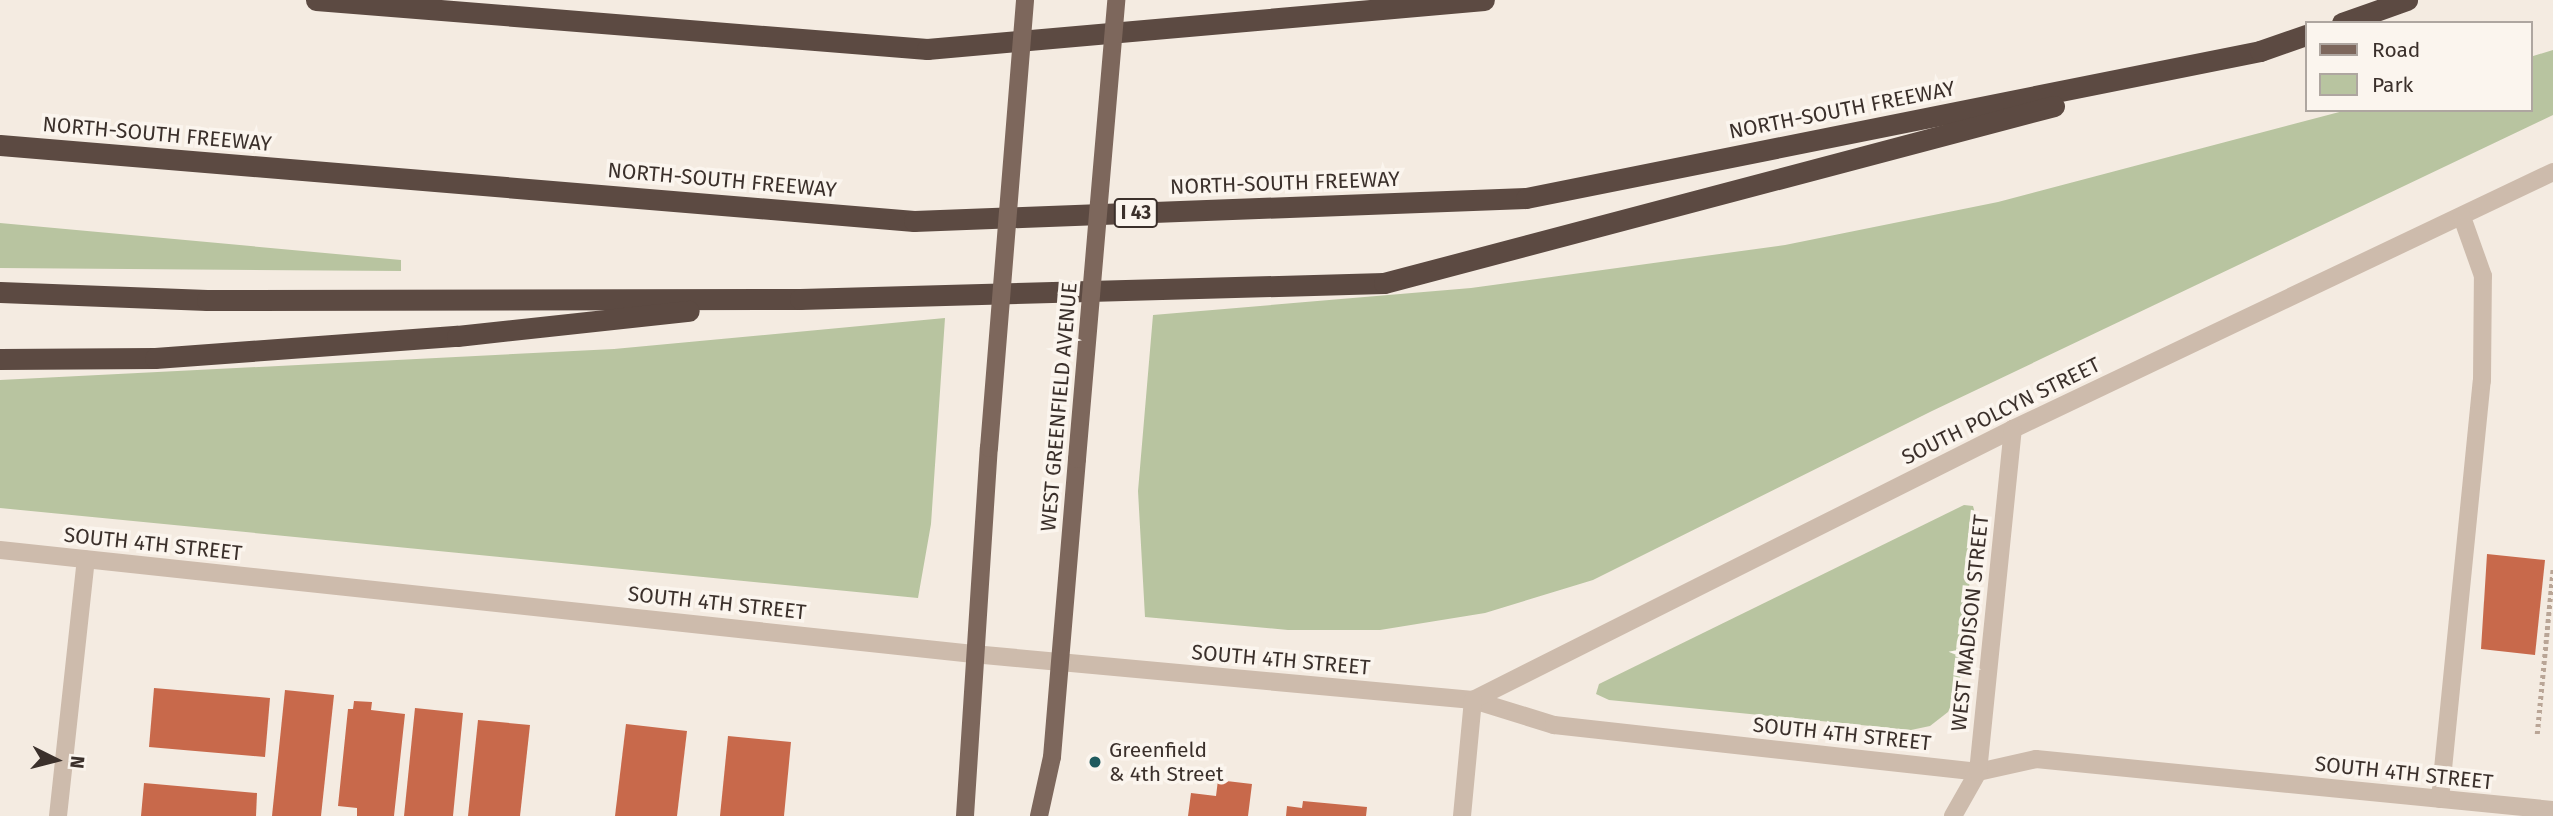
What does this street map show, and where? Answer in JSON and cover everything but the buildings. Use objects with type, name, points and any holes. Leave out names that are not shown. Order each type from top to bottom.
[{"type":"highway","points":[[316,0],[927,49],[1484,0]]},
{"type":"highway","points":[[2348,21],[2407,0]]},
{"type":"highway","name":"NORTH-SOUTH FREEWAY","points":[[0,145],[914,221],[1526,198],[2260,51],[2304,36]]},
{"type":"highway","points":[[0,292],[207,300],[800,299],[1384,283],[2260,51]]},
{"type":"highway","points":[[0,359],[155,358],[443,337],[800,299]]},
{"type":"main road","points":[[965,816],[973,654],[1025,0]]},
{"type":"main road","name":"WEST GREENFIELD AVENUE","points":[[1039,816],[1052,757],[1116,0]]},
{"type":"street","name":"SOUTH POLCYN STREET","points":[[1473,700],[2013,429],[2553,172]]},
{"type":"street","points":[[2440,799],[2482,381],[2483,276],[2462,217]]},
{"type":"street","name":"WEST MADISON STREET","points":[[1953,816],[1978,772],[2013,429]]},
{"type":"street","name":"SOUTH 4TH STREET","points":[[0,550],[973,654],[1473,700],[1555,725],[1978,772],[2036,759],[2553,810]]},
{"type":"street","points":[[58,816],[86,560]]},
{"type":"street","points":[[1462,816],[1473,700]]},
{"type":"path","points":[[2537,734],[2553,568]]},
{"type":"green space","points":[[2553,50],[2553,115],[1932,411],[1593,580],[1485,613],[1380,630],[1288,630],[1145,617],[1138,491],[1153,315],[1471,288],[1785,245],[1998,202],[2339,112],[2532,112],[2532,56]]},
{"type":"green space","points":[[0,223],[401,260],[401,271],[0,268]]},
{"type":"green space","points":[[945,318],[931,524],[918,598],[0,508],[0,380],[614,349]]},
{"type":"green space","points":[[1964,505],[1973,506],[1976,517],[1959,689],[1948,712],[1930,726],[1911,730],[1609,700],[1596,694],[1599,684]]},
{"type":"place","name":"Greenfield & 4th Street","points":[[1095,762]]}]
